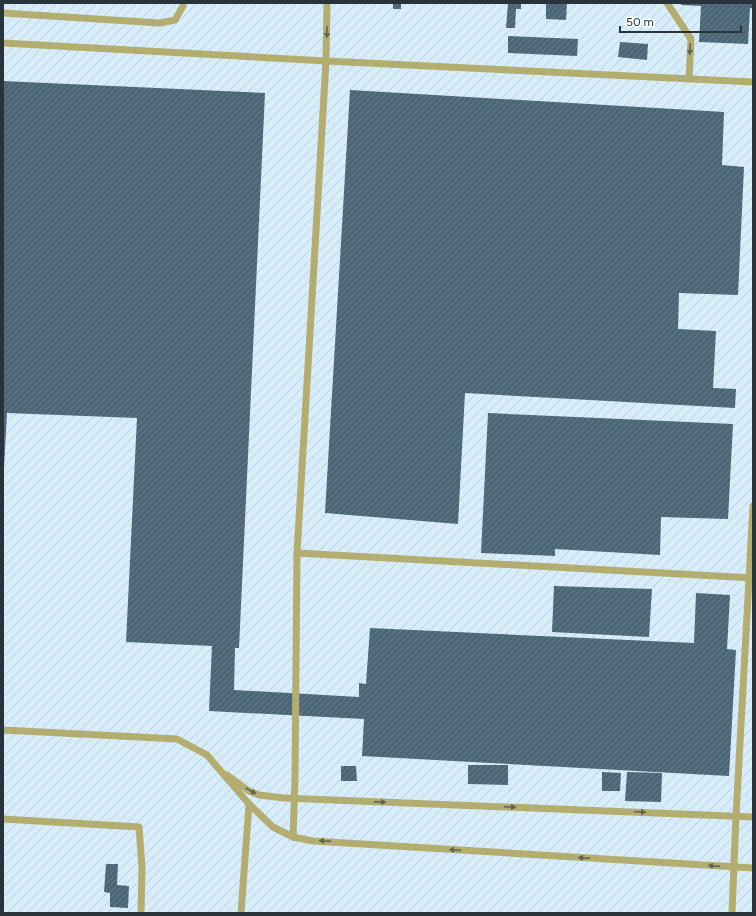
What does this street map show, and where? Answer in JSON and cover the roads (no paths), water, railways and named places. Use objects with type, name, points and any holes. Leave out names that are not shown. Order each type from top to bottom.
[{"type":"lane","points":[[3,13],[160,23],[175,20],[183,6],[183,3]]},
{"type":"lane","points":[[293,837],[297,553],[326,61],[328,3]]},
{"type":"lane","points":[[667,3],[691,39],[689,79]]},
{"type":"lane","points":[[3,43],[326,61],[753,82]]},
{"type":"lane","points":[[732,913],[736,816],[751,578],[753,506]]},
{"type":"lane","points":[[297,553],[751,578]]},
{"type":"lane","points":[[3,730],[177,739],[207,755],[249,804],[273,827],[293,837],[313,840],[734,868],[753,868]]},
{"type":"lane","points":[[219,769],[259,795],[294,798],[753,817]]},
{"type":"lane","points":[[241,913],[249,804]]},
{"type":"lane","points":[[3,820],[139,826],[142,867],[141,913]]}]
